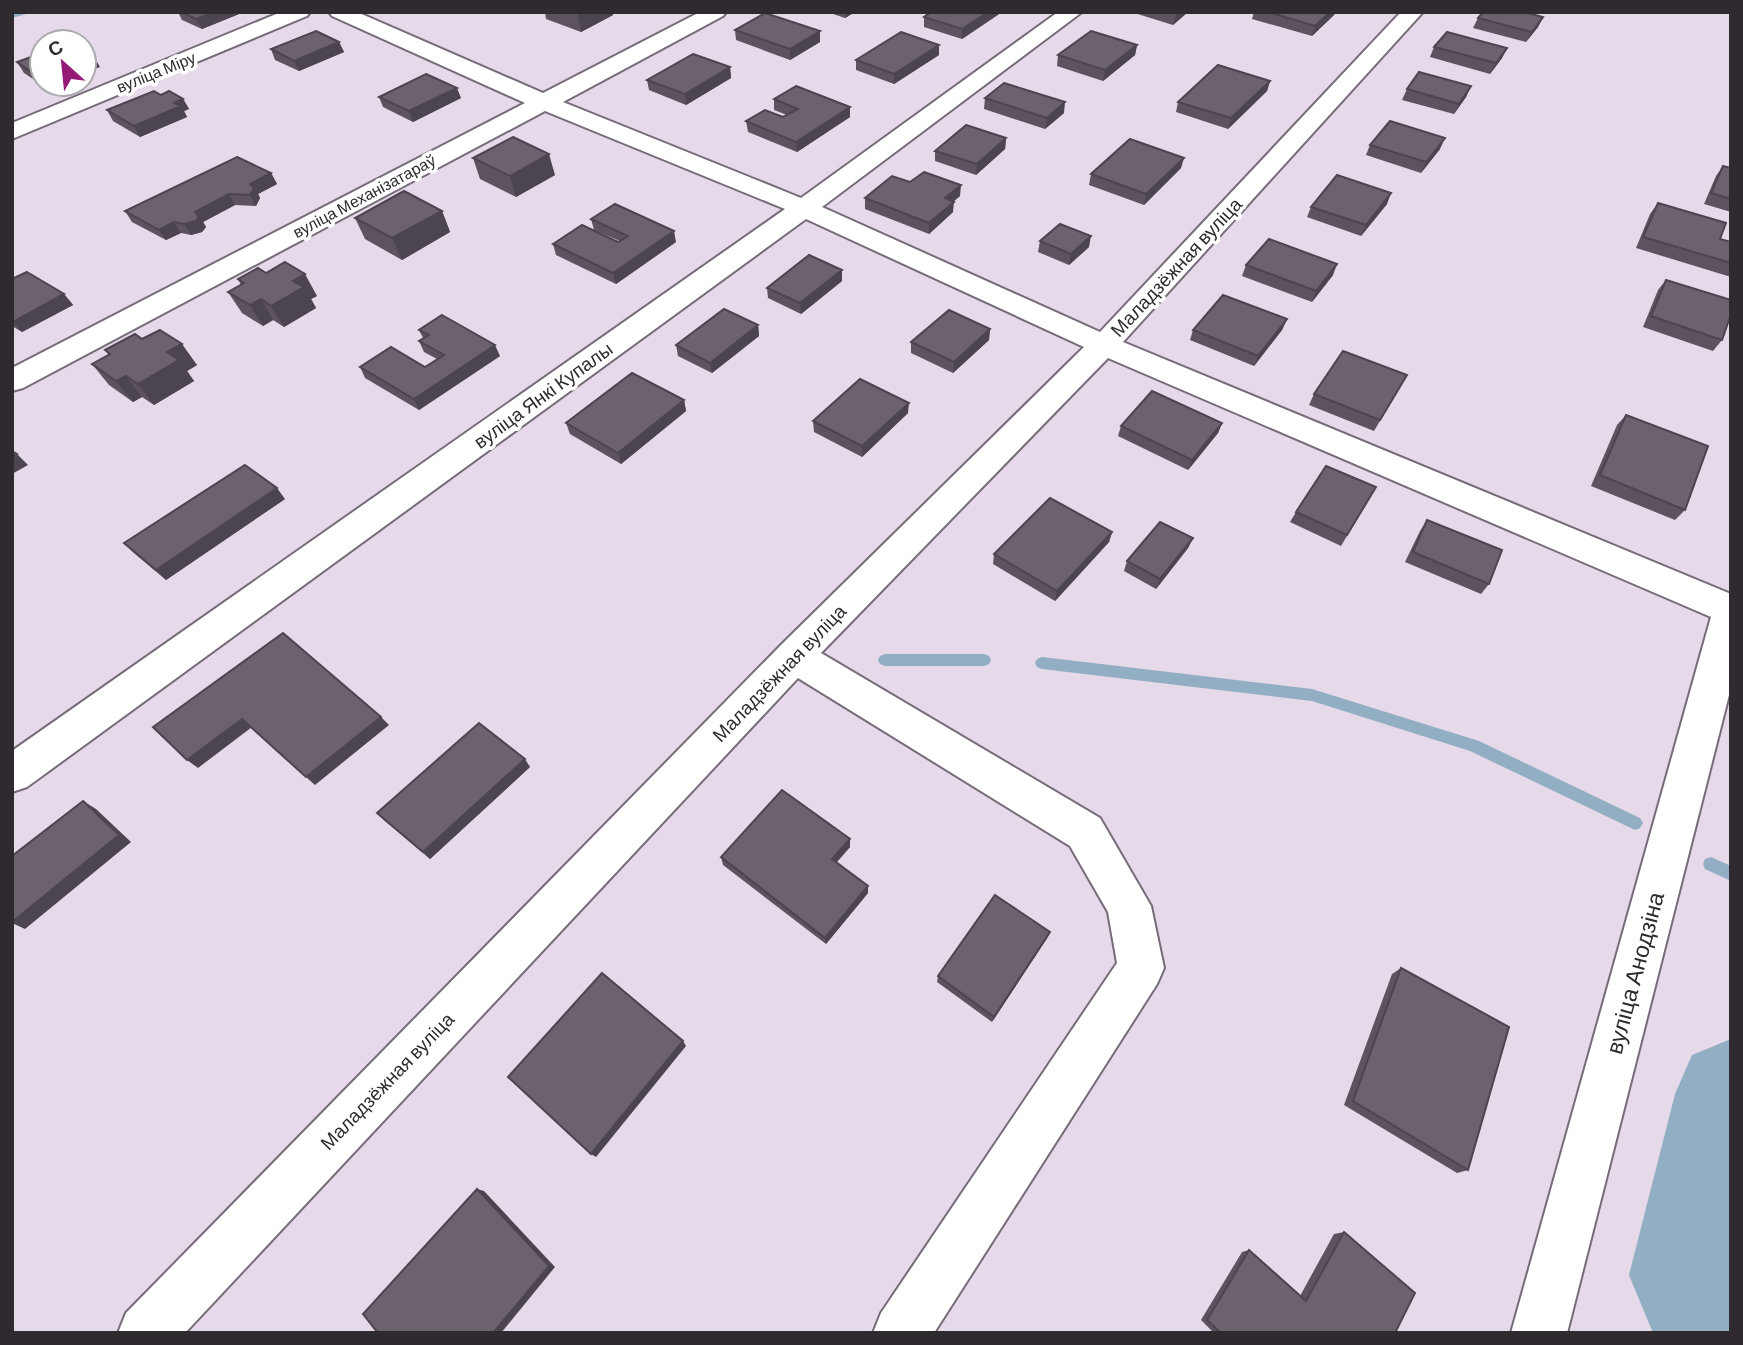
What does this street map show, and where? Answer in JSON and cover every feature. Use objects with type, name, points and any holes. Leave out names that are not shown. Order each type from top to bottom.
[{"type":"street","name":"вуліца Міру","points":[[12,132],[300,12]]},
{"type":"street","points":[[339,12],[543,102],[804,208],[1104,345],[1731,611]]},
{"type":"street","name":"вуліца Механізатараў","points":[[12,381],[716,12]]},
{"type":"street","name":"вуліца Янкі Купалы","points":[[12,774],[804,208],[1072,12]]},
{"type":"street","name":"Маладзёжная вуліца","points":[[146,1333],[794,656],[1104,345],[1413,12]]},
{"type":"street","name":"вуліца Анодзіна","points":[[1539,1333],[1731,611]]},
{"type":"street","points":[[794,656],[1085,832],[1129,906],[1141,968],[901,1333]]},
{"type":"building","points":[[182,12],[214,12],[196,19]]},
{"type":"building","points":[[931,12],[988,12],[962,29],[924,17]]},
{"type":"building","points":[[1268,12],[1330,12],[1315,26]]},
{"type":"building","points":[[1483,12],[1524,12],[1543,17],[1532,32],[1478,18]]},
{"type":"building","points":[[765,13],[820,31],[790,49],[735,30]]},
{"type":"building","points":[[316,31],[339,42],[294,61],[271,49]]},
{"type":"building","points":[[1091,31],[1137,45],[1105,70],[1058,55]]},
{"type":"building","points":[[901,32],[939,45],[894,74],[856,60]]},
{"type":"building","points":[[1447,32],[1507,48],[1496,63],[1434,47]]},
{"type":"building","points":[[693,54],[730,67],[685,94],[647,80]]},
{"type":"building","points":[[28,58],[28,70],[17,62]]},
{"type":"building","points":[[1218,65],[1270,81],[1231,118],[1178,102]]},
{"type":"building","points":[[1419,72],[1471,86],[1459,104],[1407,89]]},
{"type":"building","points":[[426,74],[457,88],[409,111],[379,97]]},
{"type":"building","points":[[1004,83],[1065,102],[1047,118],[985,98]]},
{"type":"building","points":[[796,86],[850,107],[796,142],[746,121],[765,110],[783,117],[798,109],[774,99]]},
{"type":"building","points":[[154,91],[161,95],[169,91],[183,99],[174,103],[181,106],[134,126],[107,110]]},
{"type":"building","points":[[1390,121],[1445,138],[1426,162],[1370,145]]},
{"type":"building","points":[[966,125],[1006,138],[977,164],[935,151]]},
{"type":"building","points":[[513,137],[549,154],[510,176],[473,158]]},
{"type":"building","points":[[1130,139],[1184,158],[1146,194],[1091,174]]},
{"type":"building","points":[[237,157],[271,173],[250,184],[254,188],[250,195],[229,194],[195,212],[199,216],[196,221],[184,224],[174,222],[159,230],[125,211]]},
{"type":"building","points":[[1723,166],[1731,168],[1731,199],[1711,193]]},
{"type":"building","points":[[924,172],[961,185],[945,198],[954,202],[929,223],[865,198],[892,176],[910,182]]},
{"type":"building","points":[[1337,175],[1391,193],[1366,225],[1311,207]]},
{"type":"building","points":[[404,191],[442,211],[392,238],[355,218]]},
{"type":"building","points":[[1658,203],[1726,223],[1720,239],[1731,242],[1731,263],[1643,237]]},
{"type":"building","points":[[615,204],[674,231],[613,273],[553,244],[582,225],[618,242],[628,236],[591,219]]},
{"type":"building","points":[[1060,224],[1091,236],[1071,254],[1040,241]]},
{"type":"building","points":[[1269,239],[1337,264],[1316,291],[1246,265]]},
{"type":"building","points":[[809,255],[842,270],[800,303],[767,288]]},
{"type":"building","points":[[285,262],[305,274],[293,281],[304,287],[271,306],[261,299],[250,305],[228,292],[244,283],[238,279],[258,268],[266,273]]},
{"type":"building","points":[[27,272],[64,294],[13,322],[12,279]]},
{"type":"building","points":[[1666,280],[1731,300],[1731,314],[1722,340],[1651,316]]},
{"type":"building","points":[[1223,295],[1287,319],[1258,356],[1193,330]]},
{"type":"building","points":[[724,309],[758,325],[710,363],[676,345]]},
{"type":"building","points":[[949,310],[990,329],[954,362],[911,342]]},
{"type":"building","points":[[442,315],[495,345],[414,399],[360,367],[391,347],[425,367],[444,355],[419,341],[429,335],[419,330]]},
{"type":"building","points":[[160,330],[182,344],[167,352],[179,360],[138,384],[126,376],[116,381],[92,364],[110,354],[105,350],[135,334],[142,339]]},
{"type":"building","points":[[1343,351],[1407,375],[1380,420],[1314,394]]},
{"type":"building","points":[[632,373],[684,400],[618,453],[566,423]]},
{"type":"building","points":[[860,379],[909,403],[862,446],[813,421]]},
{"type":"building","points":[[1152,391],[1222,423],[1192,460],[1121,426]]},
{"type":"building","points":[[1626,415],[1708,446],[1685,510],[1600,475]]},
{"type":"building","points":[[245,465],[277,488],[156,570],[124,543]]},
{"type":"building","points":[[1326,466],[1376,487],[1347,535],[1296,512]]},
{"type":"building","points":[[1050,498],[1112,532],[1057,591],[994,554]]},
{"type":"building","points":[[1427,520],[1502,550],[1489,584],[1413,552]]},
{"type":"building","points":[[1160,522],[1193,538],[1160,579],[1127,561]]},
{"type":"building","points":[[283,633],[381,717],[306,777],[242,719],[187,760],[153,727]]},
{"type":"building","points":[[479,723],[525,759],[423,852],[377,813]]},
{"type":"building","points":[[782,790],[850,839],[832,859],[868,886],[825,938],[721,857]]},
{"type":"building","points":[[83,801],[119,835],[12,922],[12,856]]},
{"type":"building","points":[[995,895],[1050,932],[994,1017],[938,976]]},
{"type":"building","points":[[1401,968],[1509,1027],[1468,1170],[1353,1101]]},
{"type":"building","points":[[602,973],[683,1041],[591,1154],[508,1077]]},
{"type":"building","points":[[477,1189],[549,1266],[493,1333],[378,1333],[363,1314]]},
{"type":"building","points":[[1344,1232],[1415,1293],[1395,1333],[1221,1333],[1207,1320],[1249,1250],[1306,1301]]},
{"type":"waterway","points":[[12,16],[23,12]]},
{"type":"waterway","points":[[885,660],[984,660]]},
{"type":"waterway","points":[[1042,663],[1312,695],[1474,746],[1635,823]]},
{"type":"waterway","points":[[1711,864],[1731,874]]},
{"type":"waterway","points":[[1716,1333],[1690,1275],[1731,1094]]}]
